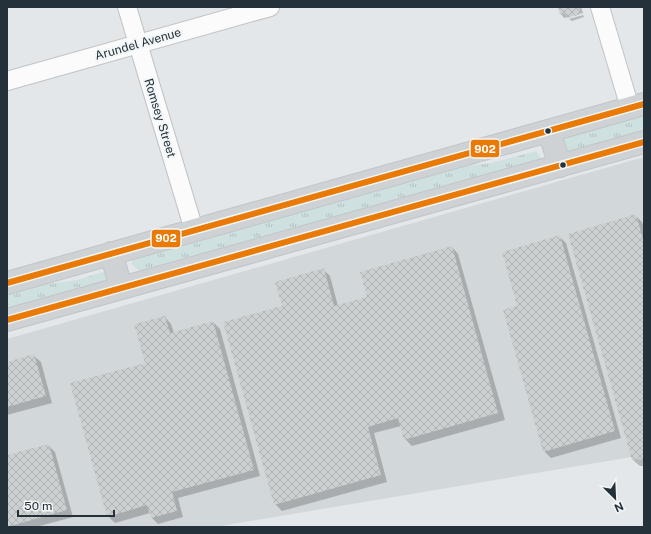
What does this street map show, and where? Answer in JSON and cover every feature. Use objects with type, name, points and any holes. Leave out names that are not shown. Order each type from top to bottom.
[{"type":"main road","points":[[7,283],[637,106]]},
{"type":"main road","points":[[549,130],[560,166]]},
{"type":"main road","points":[[7,320],[644,142]]},
{"type":"main road","points":[[111,253],[121,287]]},
{"type":"street","name":"Romsey Street","points":[[127,7],[194,230]]},
{"type":"street","name":"Arundel Avenue","points":[[7,81],[270,7]]},
{"type":"street","points":[[600,7],[637,106]]},
{"type":"shaded area","points":[[644,157],[644,455],[215,527],[7,527],[7,339]]},
{"type":"green space","points":[[644,115],[644,134],[572,151],[565,151],[562,142],[566,136]]},
{"type":"green space","points":[[536,151],[541,158],[536,163],[208,255],[179,259],[140,271],[131,264],[133,258],[453,167],[491,163]]},
{"type":"green space","points":[[106,271],[111,281],[7,312],[7,293],[31,286],[77,280]]},
{"type":"building","points":[[558,7],[579,7],[581,14],[567,18],[566,13],[560,15]]},
{"type":"building","points":[[636,214],[644,243],[644,459],[632,460],[568,234]]},
{"type":"building","points":[[560,235],[615,431],[543,452],[503,310],[517,306],[502,252]]},
{"type":"building","points":[[452,246],[498,413],[404,440],[398,418],[368,427],[381,475],[274,505],[223,322],[282,306],[275,282],[324,268],[334,306],[367,297],[360,272]]},
{"type":"building","points":[[165,316],[170,333],[213,321],[254,470],[172,492],[177,511],[151,518],[147,505],[107,517],[70,383],[145,363],[134,324]]},
{"type":"building","points":[[34,354],[46,396],[7,407],[7,362]]},
{"type":"building","points":[[49,444],[67,510],[7,527],[7,455]]},
{"type":"transit line","name":"902","points":[[7,283],[644,104]]},
{"type":"transit line","name":"902","points":[[7,320],[644,142]]}]
